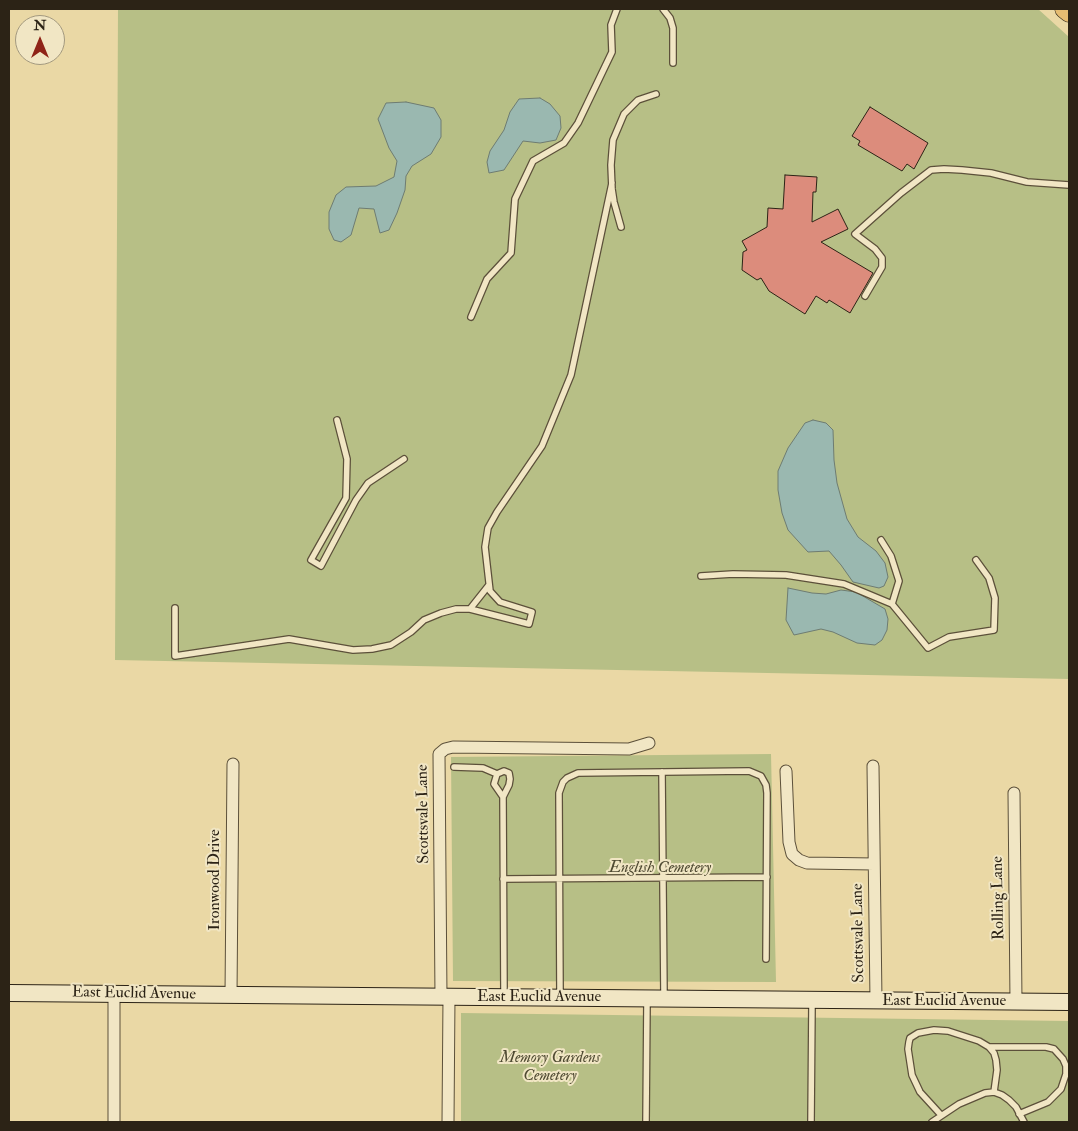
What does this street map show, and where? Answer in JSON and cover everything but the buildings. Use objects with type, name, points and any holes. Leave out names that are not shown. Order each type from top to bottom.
[{"type":"main road","points":[[1064,9],[1069,13]]},
{"type":"main road","name":"East Euclid Avenue","points":[[9,993],[1069,1002]]},
{"type":"street","name":"Scottsvale Lane","points":[[445,997],[439,754],[444,749],[453,747],[629,749],[649,743]]},
{"type":"street","name":"Ironwood Drive","points":[[231,995],[233,764]]},
{"type":"street","name":"Scottsvale Lane","points":[[873,766],[876,1001]]},
{"type":"street","name":"Scottsvale Lane","points":[[786,771],[789,842],[792,854],[808,863],[874,864]]},
{"type":"street","name":"Rolling Lane","points":[[1014,793],[1016,1002]]},
{"type":"street","points":[[114,994],[114,1122]]},
{"type":"street","points":[[445,997],[448,1122]]},
{"type":"lane","points":[[471,317],[487,279],[511,253],[515,199],[533,161],[564,143],[578,124],[612,52],[611,25],[617,9]]},
{"type":"lane","points":[[663,9],[670,18],[672,28],[673,63]]},
{"type":"lane","points":[[621,227],[614,202],[612,183],[611,165],[614,140],[624,114],[638,100],[656,94]]},
{"type":"lane","points":[[865,296],[882,267],[882,258],[875,249],[855,234],[901,193],[931,170],[962,170],[1027,182],[1069,185]]},
{"type":"lane","points":[[175,608],[174,656],[289,639],[353,650],[372,649],[391,645],[411,632],[424,620],[456,609],[470,609],[529,624],[532,612],[500,602],[490,591],[485,547],[488,528],[542,446],[571,375],[612,183]]},
{"type":"lane","points":[[337,420],[347,459],[346,498],[311,560],[321,566],[356,500],[368,483],[404,460]]},
{"type":"lane","points":[[881,540],[891,556],[899,581],[892,604]]},
{"type":"lane","points":[[701,576],[733,574],[786,575],[844,584],[892,604],[928,648],[949,637],[994,630],[995,598],[989,578],[976,560]]},
{"type":"lane","points":[[470,609],[490,585]]},
{"type":"lane","points":[[454,767],[483,768],[497,774],[504,771],[508,773],[510,778],[503,797],[504,998]]},
{"type":"lane","points":[[560,998],[559,793],[563,782],[578,772],[749,771],[761,776],[766,785],[766,960]]},
{"type":"lane","points":[[662,772],[664,999]]},
{"type":"lane","points":[[497,774],[494,784],[503,797]]},
{"type":"lane","points":[[503,879],[767,877]]},
{"type":"lane","points":[[646,1122],[647,999]]},
{"type":"lane","points":[[811,1122],[812,1000]]},
{"type":"lane","points":[[941,1115],[915,1084],[908,1049],[910,1038],[918,1033],[926,1031],[948,1032],[979,1041],[989,1047],[994,1053],[996,1060],[997,1070],[994,1092]]},
{"type":"lane","points":[[989,1047],[1046,1047],[1054,1049],[1063,1059],[1066,1066],[1066,1074],[1061,1089],[1048,1102],[1019,1114]]},
{"type":"lane","points":[[932,1122],[959,1104],[985,1093],[994,1092],[1009,1100],[1024,1122]]},
{"type":"green space","points":[[118,9],[1038,9],[1069,37],[1069,679],[115,660]]},
{"type":"green space","name":"English Cemetery","points":[[771,754],[776,982],[453,981],[451,757]]},
{"type":"green space","name":"Memory Gardens Cemetery","points":[[461,1013],[1069,1021],[1069,1122],[461,1122]]},
{"type":"water","points":[[540,98],[550,104],[560,116],[561,128],[556,140],[540,143],[523,141],[504,170],[489,173],[487,162],[490,151],[504,130],[510,112],[519,99]]},
{"type":"water","points":[[406,102],[434,108],[441,120],[441,137],[431,154],[412,166],[406,176],[405,190],[389,230],[380,233],[374,209],[359,208],[351,235],[341,242],[334,240],[329,229],[329,212],[336,195],[346,187],[376,186],[394,177],[397,161],[389,148],[378,119],[386,103]]},
{"type":"water","points":[[813,420],[826,423],[833,430],[837,483],[847,519],[858,537],[876,551],[885,563],[888,577],[884,586],[879,588],[853,582],[829,551],[808,552],[788,530],[782,513],[778,490],[778,471],[788,448],[805,423]]},
{"type":"water","points":[[788,588],[826,594],[841,590],[856,592],[885,609],[888,619],[887,630],[882,640],[875,645],[857,643],[833,632],[821,629],[794,635],[786,620]]}]
